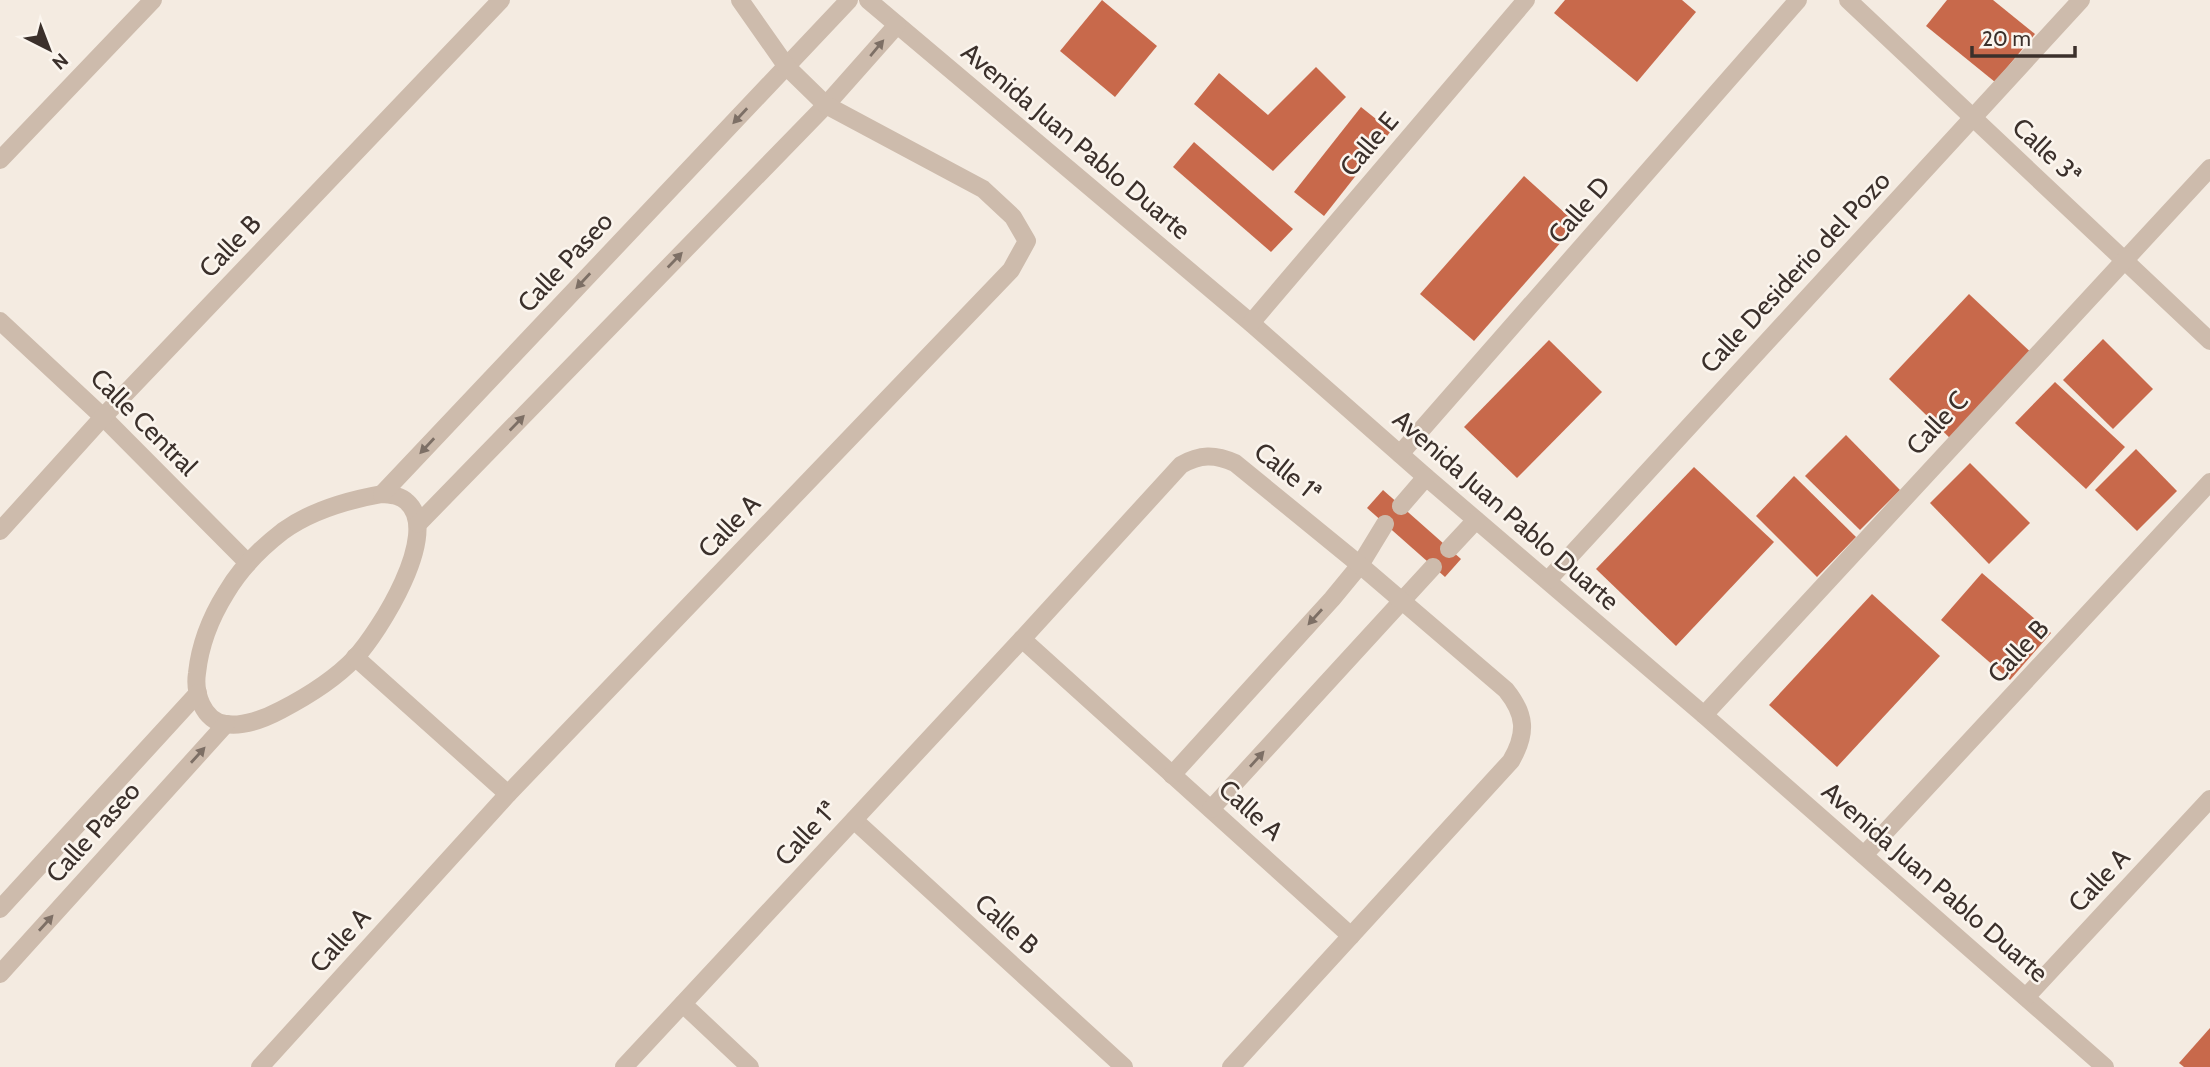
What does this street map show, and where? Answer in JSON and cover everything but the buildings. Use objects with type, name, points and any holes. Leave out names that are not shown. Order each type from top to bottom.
[{"type":"street","points":[[0,160],[153,0]]},
{"type":"street","name":"Calle B","points":[[0,531],[103,417],[500,0]]},
{"type":"street","points":[[740,0],[786,66]]},
{"type":"street","name":"Calle Paseo","points":[[382,494],[849,0]]},
{"type":"street","name":"Avenida Juan Pablo Duarte","points":[[868,0],[1251,323],[2105,1067]]},
{"type":"street","name":"Calle E","points":[[1251,323],[1526,0]]},
{"type":"street","name":"Calle D","points":[[1400,454],[1798,0]]},
{"type":"street","name":"Calle 3ª","points":[[1848,0],[2210,341]]},
{"type":"street","name":"Calle Desiderio del Pozo","points":[[1548,580],[2081,0]]},
{"type":"street","points":[[418,524],[826,105],[897,25]]},
{"type":"street","name":"Calle A","points":[[260,1067],[508,794],[1011,270],[1027,241],[1013,217],[983,189],[826,105],[786,66]]},
{"type":"street","name":"Calle C","points":[[1704,715],[2210,168]]},
{"type":"street","name":"Calle Central","points":[[0,321],[103,417],[248,563]]},
{"type":"street","name":"Calle 1ª","points":[[624,1067],[1181,465],[1193,458],[1208,455],[1236,463],[1402,600],[1506,690],[1516,702],[1522,717],[1518,748],[1511,761],[1231,1067]]},
{"type":"street","points":[[1401,506],[1426,477]]},
{"type":"street","name":"Calle B","points":[[1864,855],[2210,482]]},
{"type":"street","points":[[382,494],[396,495],[407,501],[418,524],[410,563],[393,605],[355,657],[328,682],[275,713],[247,723],[226,724],[214,719],[201,705],[196,674],[209,629],[226,592],[248,563],[284,530],[307,517],[358,498],[382,494]]},
{"type":"street","points":[[1449,549],[1476,520]]},
{"type":"street","points":[[1172,775],[1360,565],[1385,524]]},
{"type":"street","points":[[1211,809],[1433,567]]},
{"type":"street","name":"Calle A","points":[[1022,639],[1351,936]]},
{"type":"street","points":[[355,657],[508,794]]},
{"type":"street","name":"Calle Paseo","points":[[0,909],[198,693]]},
{"type":"street","name":"Calle Paseo","points":[[0,974],[226,724]]},
{"type":"street","name":"Calle A","points":[[2026,997],[2210,799]]},
{"type":"street","name":"Calle B","points":[[854,820],[1124,1067]]},
{"type":"street","points":[[683,1004],[750,1067]]}]
